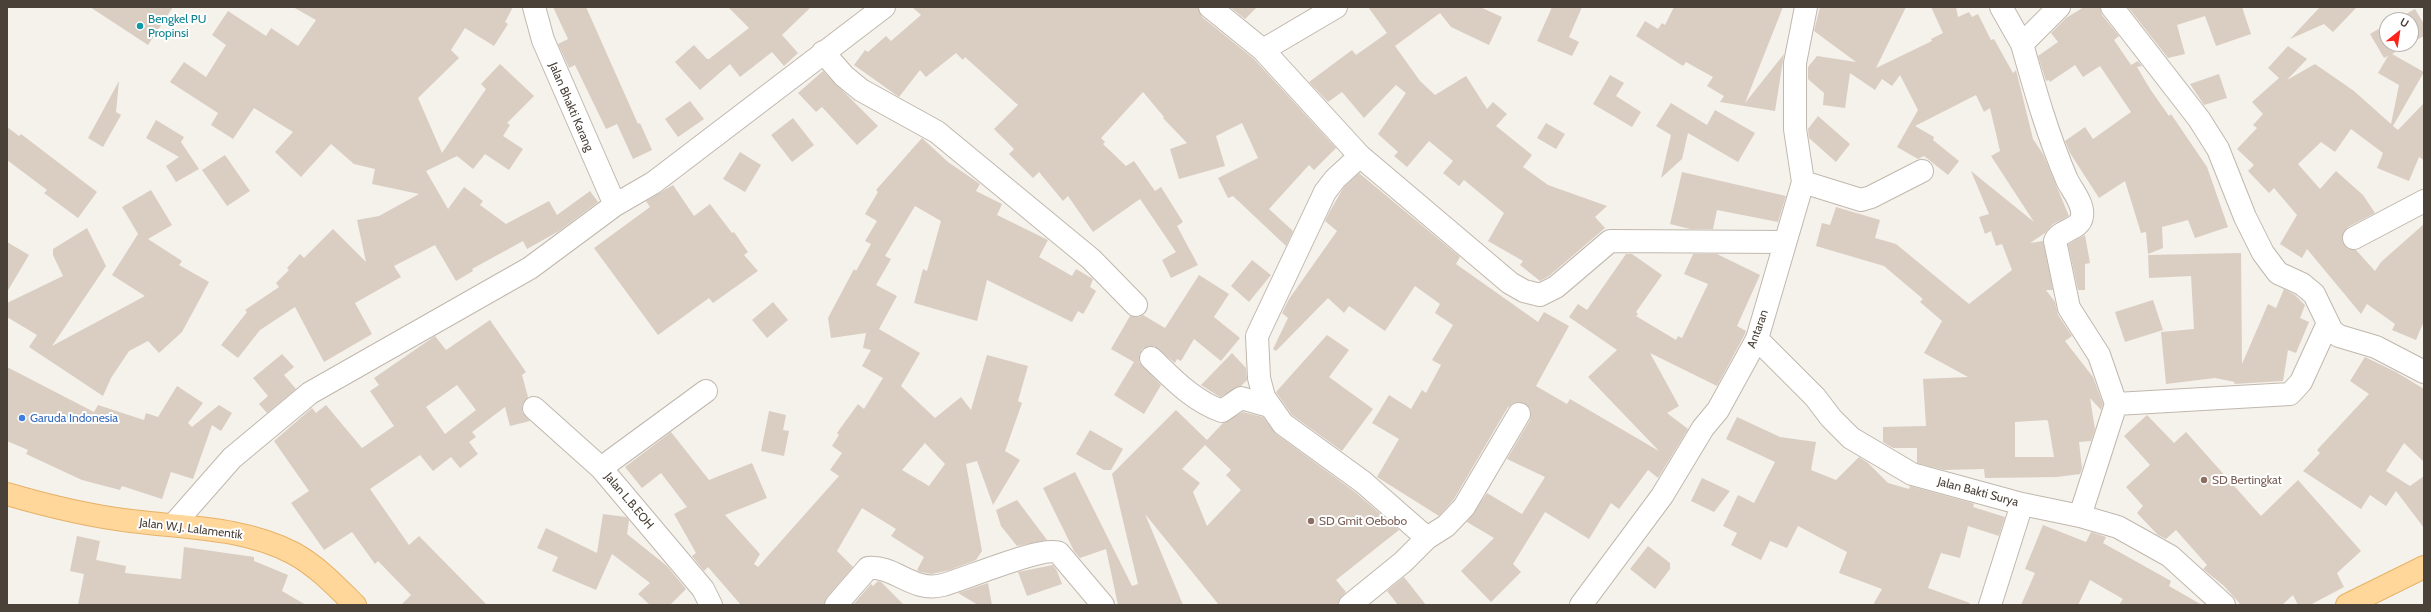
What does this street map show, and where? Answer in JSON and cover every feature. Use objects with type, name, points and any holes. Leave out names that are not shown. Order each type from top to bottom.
[{"type":"main road","name":"Jalan W.J. Lalamentik","points":[[7,494],[90,515],[132,521],[174,524],[248,536],[276,545],[293,553],[318,569],[355,605]]},
{"type":"main road","points":[[2347,605],[2424,567]]},
{"type":"street","name":"Jalan Bhakti Karang","points":[[534,7],[543,40],[615,206]]},
{"type":"street","points":[[174,524],[232,458],[310,393],[530,268],[615,206],[653,183],[884,7]]},
{"type":"street","points":[[1210,7],[1263,50],[1360,156],[1510,283],[1524,291],[1540,295],[1556,287],[1610,241],[1785,242]]},
{"type":"street","points":[[1263,50],[1336,7]]},
{"type":"street","name":"Antaran","points":[[1581,605],[1662,496],[1703,428],[1718,410],[1757,339],[1803,182],[1795,129],[1795,63],[1806,7]]},
{"type":"street","points":[[2000,7],[2022,44],[2037,99],[2067,180],[2082,209],[2083,217],[2079,223],[2057,236],[2054,241],[2069,308],[2100,355],[2116,404],[2080,516]]},
{"type":"street","points":[[2022,44],[2059,7]]},
{"type":"street","points":[[2112,7],[2199,119],[2218,150],[2245,217],[2263,253],[2278,273],[2302,284],[2314,294],[2332,331],[2339,336],[2376,346],[2424,372]]},
{"type":"street","points":[[823,52],[844,76],[861,90],[937,132],[1091,258],[1136,305]]},
{"type":"street","points":[[1360,156],[1335,179],[1325,192],[1257,336],[1259,378],[1269,406],[1283,424],[1363,482],[1427,538]]},
{"type":"street","points":[[1803,182],[1861,200],[1871,197],[1922,170]]},
{"type":"street","points":[[2354,238],[2424,201]]},
{"type":"street","points":[[2116,404],[2290,394],[2302,382],[2328,323]]},
{"type":"street","name":"Jalan Bakti Surya","points":[[1757,339],[1815,397],[1831,418],[1851,438],[1912,474],[2022,504],[2080,516],[2118,527],[2170,556],[2224,605]]},
{"type":"street","points":[[1151,358],[1199,401],[1210,407],[1222,411],[1241,398],[1269,406]]},
{"type":"street","points":[[601,468],[706,391]]},
{"type":"street","name":"Jalan L.B.EOH","points":[[534,408],[601,468],[703,588],[711,605]]},
{"type":"street","points":[[1350,605],[1403,562],[1427,538],[1446,526],[1464,507],[1519,414]]},
{"type":"street","points":[[1990,605],[2022,504]]},
{"type":"street","points":[[836,605],[868,568],[877,567],[924,587],[936,586],[986,572],[1028,556],[1054,550],[1059,553],[1103,605]]},
{"type":"building","name":"Bengkel PU Propinsi","points":[[90,7],[173,7],[148,45]]},
{"type":"building","points":[[293,7],[513,7],[505,22],[508,24],[494,46],[465,28],[451,50],[459,58],[418,98],[442,153],[486,89],[481,84],[500,64],[534,96],[507,123],[510,125],[503,136],[523,149],[509,170],[485,154],[473,169],[457,156],[426,171],[448,209],[464,187],[483,201],[480,205],[506,224],[549,201],[557,215],[590,191],[598,202],[559,231],[527,249],[523,241],[472,269],[473,271],[456,281],[435,245],[394,266],[401,277],[355,303],[372,334],[324,362],[295,307],[260,330],[238,358],[221,345],[247,312],[245,310],[279,287],[276,283],[289,270],[287,268],[300,254],[304,258],[333,229],[366,262],[357,220],[379,216],[419,194],[372,184],[375,169],[354,164],[331,144],[301,177],[275,152],[293,132],[254,108],[233,139],[211,125],[218,113],[170,82],[184,62],[206,77],[226,45],[212,35],[228,11],[266,36],[271,28],[298,46],[316,20]]},
{"type":"building","points":[[553,7],[586,7],[638,124],[640,123],[652,150],[633,159],[617,124],[606,129],[575,65],[569,68],[558,44],[568,39]]},
{"type":"building","points":[[728,7],[811,7],[782,35],[798,53],[784,66],[772,52],[740,77],[730,64],[700,90],[675,62],[694,45],[707,59],[709,59],[749,28]]},
{"type":"building","points":[[912,7],[1198,7],[1202,17],[1254,59],[1336,148],[1314,170],[1309,165],[1269,209],[1293,231],[1286,246],[1233,196],[1228,198],[1218,178],[1258,158],[1242,123],[1216,136],[1225,166],[1179,179],[1170,149],[1187,143],[1163,118],[1164,117],[1143,92],[1101,138],[1105,142],[1103,144],[1126,166],[1134,161],[1155,191],[1161,187],[1183,222],[1177,226],[1198,265],[1171,278],[1162,260],[1176,252],[1140,199],[1093,232],[1068,196],[1063,201],[1039,172],[1033,178],[1009,154],[1014,149],[994,129],[1018,105],[965,57],[963,60],[956,53],[926,77],[920,70],[899,97],[854,65],[865,50],[868,52],[886,36],[891,41],[921,15]]},
{"type":"building","points":[[1230,7],[1257,7],[1245,19]]},
{"type":"building","points":[[1368,7],[1480,7],[1502,17],[1489,45],[1451,27],[1440,13],[1395,46],[1420,81],[1435,95],[1466,76],[1487,109],[1493,102],[1507,114],[1496,126],[1532,155],[1523,167],[1548,185],[1607,206],[1595,217],[1605,228],[1549,276],[1540,281],[1520,265],[1523,261],[1488,241],[1504,213],[1464,180],[1459,186],[1443,173],[1453,161],[1429,141],[1407,167],[1394,156],[1398,152],[1378,134],[1406,93],[1396,85],[1364,118],[1342,92],[1328,102],[1309,82],[1352,50],[1356,55],[1387,33]]},
{"type":"building","points":[[1552,7],[1582,7],[1569,37],[1579,42],[1572,56],[1537,41]]},
{"type":"building","points":[[1674,7],[1783,7],[1745,103],[1784,54],[1775,111],[1720,102],[1724,96],[1707,86],[1713,77],[1686,62],[1683,66],[1636,36],[1645,21],[1658,29],[1662,23],[1665,25]]},
{"type":"building","points":[[1820,7],[1906,7],[1876,68],[1932,41],[1931,39],[1943,33],[1931,7],[1956,7],[1958,17],[1969,12],[1972,17],[1978,14],[1991,40],[1994,39],[2013,73],[2016,70],[2033,139],[2043,154],[2069,216],[2053,224],[2045,233],[2030,243],[2043,241],[2053,290],[2046,290],[2055,302],[2058,315],[2072,336],[2065,341],[2093,377],[2103,404],[2101,410],[2090,398],[2095,429],[2091,441],[2079,442],[2082,468],[2080,474],[2057,477],[1985,478],[1984,469],[1944,470],[1917,463],[1917,448],[1893,448],[1883,442],[1883,427],[1926,426],[1923,379],[1968,377],[1924,353],[1942,321],[1920,302],[1923,299],[1884,266],[1816,246],[1822,223],[1830,225],[1836,207],[1880,220],[1875,238],[1896,244],[1969,304],[2012,270],[2002,244],[1996,246],[1991,231],[1985,234],[1979,217],[1989,214],[1971,171],[2034,222],[1991,156],[2000,151],[1990,108],[1984,112],[1976,95],[1915,126],[1934,137],[1933,140],[1959,161],[1948,175],[1924,156],[1918,159],[1897,147],[1918,110],[1900,75],[1892,86],[1882,79],[1875,90],[1850,73],[1845,108],[1823,105],[1824,93],[1808,79],[1808,67],[1817,56],[1856,62],[1814,31]],"holes":[[[2048,421],[2054,457],[2015,457],[2015,422]]]},
{"type":"building","points":[[2084,7],[2100,7],[2102,15],[2119,36],[2114,40],[2131,65],[2138,61],[2142,66],[2137,67],[2150,89],[2169,116],[2171,114],[2207,167],[2228,227],[2195,238],[2188,220],[2162,227],[2163,248],[2148,254],[2146,232],[2141,233],[2125,181],[2099,198],[2070,153],[2065,141],[2085,127],[2093,139],[2131,112],[2100,66],[2083,77],[2075,65],[2050,82],[2049,80],[2046,81],[2038,56],[2058,42],[2051,33],[2066,18]]},
{"type":"building","points":[[2128,7],[2242,7],[2251,34],[2216,46],[2205,16],[2177,25],[2185,54],[2168,58]]},
{"type":"building","points":[[2320,7],[2357,7],[2333,32],[2324,24],[2290,39]]},
{"type":"building","points":[[2415,9],[2417,12],[2410,12]]},
{"type":"building","points":[[2419,16],[2424,24],[2424,36],[2419,39]]},
{"type":"building","points":[[2379,29],[2379,49],[2370,34]]},
{"type":"building","points":[[2288,46],[2307,59],[2287,80],[2315,64],[2354,91],[2391,124],[2399,85],[2378,73],[2388,56],[2384,58],[2380,52],[2396,52],[2392,54],[2424,72],[2393,126],[2398,130],[2424,103],[2424,160],[2419,157],[2409,181],[2377,168],[2383,153],[2351,129],[2335,152],[2321,142],[2298,164],[2320,189],[2336,171],[2363,195],[2375,213],[2348,227],[2342,238],[2347,248],[2356,250],[2375,271],[2381,262],[2424,224],[2424,321],[2416,340],[2392,330],[2395,324],[2367,304],[2361,314],[2307,249],[2302,258],[2280,244],[2297,215],[2274,188],[2269,193],[2248,171],[2254,165],[2237,149],[2257,128],[2253,125],[2263,114],[2252,102],[2279,78],[2268,68]]},
{"type":"building","points":[[823,71],[878,126],[857,145],[822,107],[816,112],[798,93]]},
{"type":"building","points":[[2219,74],[2227,98],[2204,105],[2190,84]]},
{"type":"building","points":[[1610,75],[1624,83],[1616,96],[1641,112],[1632,127],[1593,104]]},
{"type":"building","points":[[119,81],[116,112],[121,115],[103,147],[88,138]]},
{"type":"building","points":[[690,101],[704,119],[678,137],[665,119]]},
{"type":"building","points":[[1671,103],[1707,125],[1715,110],[1755,133],[1738,162],[1688,133],[1682,159],[1661,178],[1671,135],[1656,126]]},
{"type":"building","points":[[1818,116],[1850,144],[1836,162],[1809,138],[1808,129]]},
{"type":"building","points":[[793,118],[814,145],[792,162],[771,135]]},
{"type":"building","points":[[156,120],[184,137],[181,142],[199,169],[176,182],[166,166],[179,157],[146,138]]},
{"type":"building","points":[[1546,123],[1565,134],[1556,149],[1537,138]]},
{"type":"building","points":[[7,127],[19,136],[21,134],[97,192],[78,218],[44,193],[47,190],[7,160]]},
{"type":"building","points":[[922,138],[948,162],[980,184],[976,191],[1002,204],[997,215],[1048,240],[1039,257],[1072,276],[1076,269],[1093,279],[1090,287],[1096,291],[1083,314],[1078,311],[1072,322],[987,280],[977,321],[914,303],[923,269],[927,271],[941,221],[915,206],[885,256],[891,259],[876,285],[897,296],[879,329],[920,353],[901,386],[935,418],[961,397],[971,410],[987,355],[1028,366],[1018,401],[1022,403],[1005,451],[1020,460],[993,505],[977,461],[966,464],[982,551],[976,560],[950,570],[932,574],[920,572],[917,570],[924,557],[891,536],[896,529],[862,508],[837,551],[853,567],[827,597],[824,605],[741,605],[708,567],[704,571],[692,556],[696,553],[674,514],[687,507],[661,473],[642,488],[625,467],[671,432],[709,480],[752,463],[767,498],[725,515],[760,554],[754,564],[758,567],[839,476],[830,470],[842,453],[832,446],[839,435],[837,433],[858,404],[864,409],[883,378],[862,366],[871,350],[863,348],[866,333],[831,338],[828,318],[854,269],[856,271],[871,244],[865,241],[877,221],[865,214],[878,192],[876,190]],"holes":[[[925,443],[945,464],[929,486],[902,470]]]},
{"type":"building","points":[[740,152],[761,165],[745,192],[723,179]]},
{"type":"building","points":[[225,155],[250,191],[227,206],[202,170]]},
{"type":"building","points":[[1682,172],[1786,196],[1778,222],[1717,210],[1713,229],[1690,229],[1670,224]]},
{"type":"building","points":[[1359,173],[1460,257],[1456,264],[1538,322],[1544,312],[1569,326],[1536,386],[1567,404],[1570,399],[1659,451],[1588,377],[1617,350],[1569,317],[1578,304],[1587,310],[1626,254],[1632,254],[1662,275],[1636,312],[1638,314],[1636,316],[1676,340],[1678,336],[1682,338],[1708,284],[1684,274],[1693,254],[1717,254],[1760,275],[1737,326],[1746,331],[1745,334],[1717,386],[1650,353],[1679,406],[1667,413],[1688,429],[1658,478],[1648,470],[1619,509],[1611,503],[1589,539],[1545,512],[1513,564],[1521,572],[1491,602],[1461,571],[1494,538],[1467,522],[1487,493],[1522,514],[1545,477],[1507,459],[1530,420],[1530,408],[1519,402],[1508,407],[1454,499],[1439,516],[1377,477],[1399,439],[1372,423],[1389,395],[1411,409],[1422,390],[1426,393],[1441,365],[1432,360],[1453,325],[1435,313],[1440,304],[1415,286],[1385,331],[1349,306],[1344,313],[1328,298],[1276,351],[1273,349],[1288,318],[1282,313],[1289,299],[1337,231],[1325,221],[1344,187]]},
{"type":"building","points":[[673,185],[694,216],[710,204],[732,233],[734,232],[748,252],[744,255],[758,271],[713,303],[709,298],[658,335],[594,248],[650,207],[646,201]]},
{"type":"building","points":[[151,190],[172,225],[148,239],[182,261],[179,265],[209,282],[182,332],[159,353],[148,341],[129,351],[111,378],[103,396],[29,347],[37,335],[7,317],[7,303],[63,276],[53,255],[53,249],[87,228],[106,266],[52,346],[145,296],[112,275],[138,234],[122,207]]},
{"type":"building","points":[[2085,235],[2090,263],[2085,264],[2085,290],[2078,290],[2068,244]]},
{"type":"building","points":[[7,242],[29,255],[7,292]]},
{"type":"building","points":[[2241,253],[2242,364],[2268,304],[2276,308],[2284,289],[2295,295],[2305,305],[2300,318],[2309,322],[2296,353],[2288,350],[2283,381],[2234,384],[2235,382],[2215,378],[2166,384],[2161,332],[2194,329],[2191,276],[2149,278],[2148,255]]},
{"type":"building","points":[[1252,260],[1271,275],[1249,302],[1231,286]]},
{"type":"building","points":[[1199,275],[1229,294],[1214,317],[1240,338],[1221,361],[1194,339],[1181,361],[1177,359],[1175,363],[1154,346],[1142,349],[1139,355],[1139,362],[1161,385],[1144,414],[1114,395],[1134,362],[1111,349],[1130,316],[1139,317],[1143,315],[1165,328]]},
{"type":"building","points":[[2153,300],[2163,330],[2125,342],[2115,312]]},
{"type":"building","points":[[773,302],[788,320],[767,338],[752,320]]},
{"type":"building","points":[[490,320],[526,372],[522,375],[528,397],[522,405],[522,412],[530,421],[510,426],[505,407],[472,432],[476,437],[469,442],[478,454],[460,468],[451,457],[433,471],[420,455],[370,489],[409,545],[419,536],[487,605],[401,605],[411,595],[378,561],[375,564],[352,532],[324,550],[291,503],[309,491],[274,441],[312,408],[316,413],[326,405],[362,448],[394,426],[370,391],[379,385],[374,378],[435,336],[446,350]],"holes":[[[457,385],[476,410],[445,434],[426,407]]]},
{"type":"building","points":[[1327,335],[1349,350],[1329,377],[1373,409],[1342,451],[1292,415],[1276,392]]},
{"type":"building","points":[[1232,353],[1246,368],[1247,380],[1241,386],[1220,397],[1201,385]]},
{"type":"building","points":[[282,354],[294,367],[284,375],[296,389],[267,413],[259,404],[268,396],[253,378]]},
{"type":"building","points":[[2365,357],[2396,372],[2424,389],[2424,462],[2404,443],[2386,471],[2410,486],[2424,476],[2424,528],[2396,491],[2386,506],[2370,495],[2361,509],[2303,471],[2320,453],[2317,450],[2369,394],[2350,381]]},
{"type":"building","points":[[7,367],[94,412],[98,405],[144,420],[146,413],[158,417],[177,386],[203,403],[188,423],[192,427],[219,405],[232,413],[221,431],[212,425],[193,479],[171,472],[162,499],[122,486],[120,490],[82,480],[26,454],[28,450],[7,441]]},
{"type":"building","points":[[1176,410],[1207,440],[1223,423],[1243,412],[1263,417],[1276,434],[1355,492],[1399,530],[1336,580],[1346,592],[1339,600],[1338,605],[1219,605],[1145,514],[1183,605],[1118,605],[1106,549],[1080,558],[1074,551],[1043,488],[1075,472],[1132,586],[1138,584],[1112,474]],"holes":[[[1205,445],[1231,470],[1226,475],[1241,490],[1207,526],[1193,492],[1200,483],[1182,469]]]},
{"type":"building","points":[[769,411],[786,415],[783,430],[789,431],[784,456],[761,451]]},
{"type":"building","points":[[2147,415],[2174,443],[2186,432],[2261,516],[2298,480],[2361,551],[2337,573],[2344,587],[2310,605],[2298,605],[2293,595],[2282,605],[2241,605],[2224,586],[2203,569],[2207,565],[2176,530],[2166,539],[2158,535],[2137,513],[2143,506],[2126,487],[2150,465],[2124,436]]},
{"type":"building","points":[[1737,417],[1780,437],[1816,442],[1811,470],[1836,480],[1859,457],[1868,463],[1888,483],[1909,489],[1910,486],[1972,503],[1974,504],[1973,507],[2005,517],[1999,536],[1968,526],[1960,558],[1941,553],[1928,588],[1970,603],[1969,605],[1873,605],[1882,589],[1839,573],[1847,552],[1798,526],[1787,548],[1770,541],[1761,560],[1731,545],[1737,533],[1723,526],[1738,495],[1754,503],[1775,462],[1726,439]]},
{"type":"building","points":[[1090,430],[1123,449],[1111,470],[1104,470],[1076,454]]},
{"type":"building","points":[[1702,478],[1730,491],[1714,512],[1691,501]]},
{"type":"building","points":[[1017,500],[1047,540],[1017,546],[1001,526],[996,510]]},
{"type":"building","points":[[603,514],[626,517],[629,520],[627,534],[667,566],[686,589],[670,605],[650,605],[638,594],[650,583],[612,554],[596,590],[552,571],[558,557],[537,548],[546,528],[597,553]]},
{"type":"building","points":[[2043,525],[2086,542],[2091,532],[2106,537],[2103,543],[2171,581],[2169,586],[2202,605],[2119,605],[2123,599],[2090,580],[2078,605],[2021,605],[2035,573],[2025,569]]},
{"type":"building","points":[[77,536],[100,541],[96,560],[126,566],[125,573],[181,579],[184,547],[254,557],[254,561],[288,575],[282,591],[306,605],[78,605],[84,574],[70,571]]},
{"type":"building","points":[[1648,546],[1670,563],[1670,569],[1655,589],[1630,569]]},
{"type":"building","points":[[1053,565],[1062,584],[1027,596],[1018,572]]},
{"type":"building","points":[[1404,577],[1426,605],[1398,605],[1387,591]]},
{"type":"building","points":[[878,581],[881,582],[904,605],[853,605],[871,584],[873,586]]},
{"type":"building","points":[[988,583],[992,605],[978,605],[958,593]]},
{"type":"place","name":"Bengkel PU Propinsi","points":[[140,26]]},
{"type":"place","name":"Garuda Indonesia","points":[[22,418]]},
{"type":"place","name":"SD Bertingkat","points":[[2204,480]]},
{"type":"place","name":"SD Gmit Oebobo","points":[[1311,521]]}]
